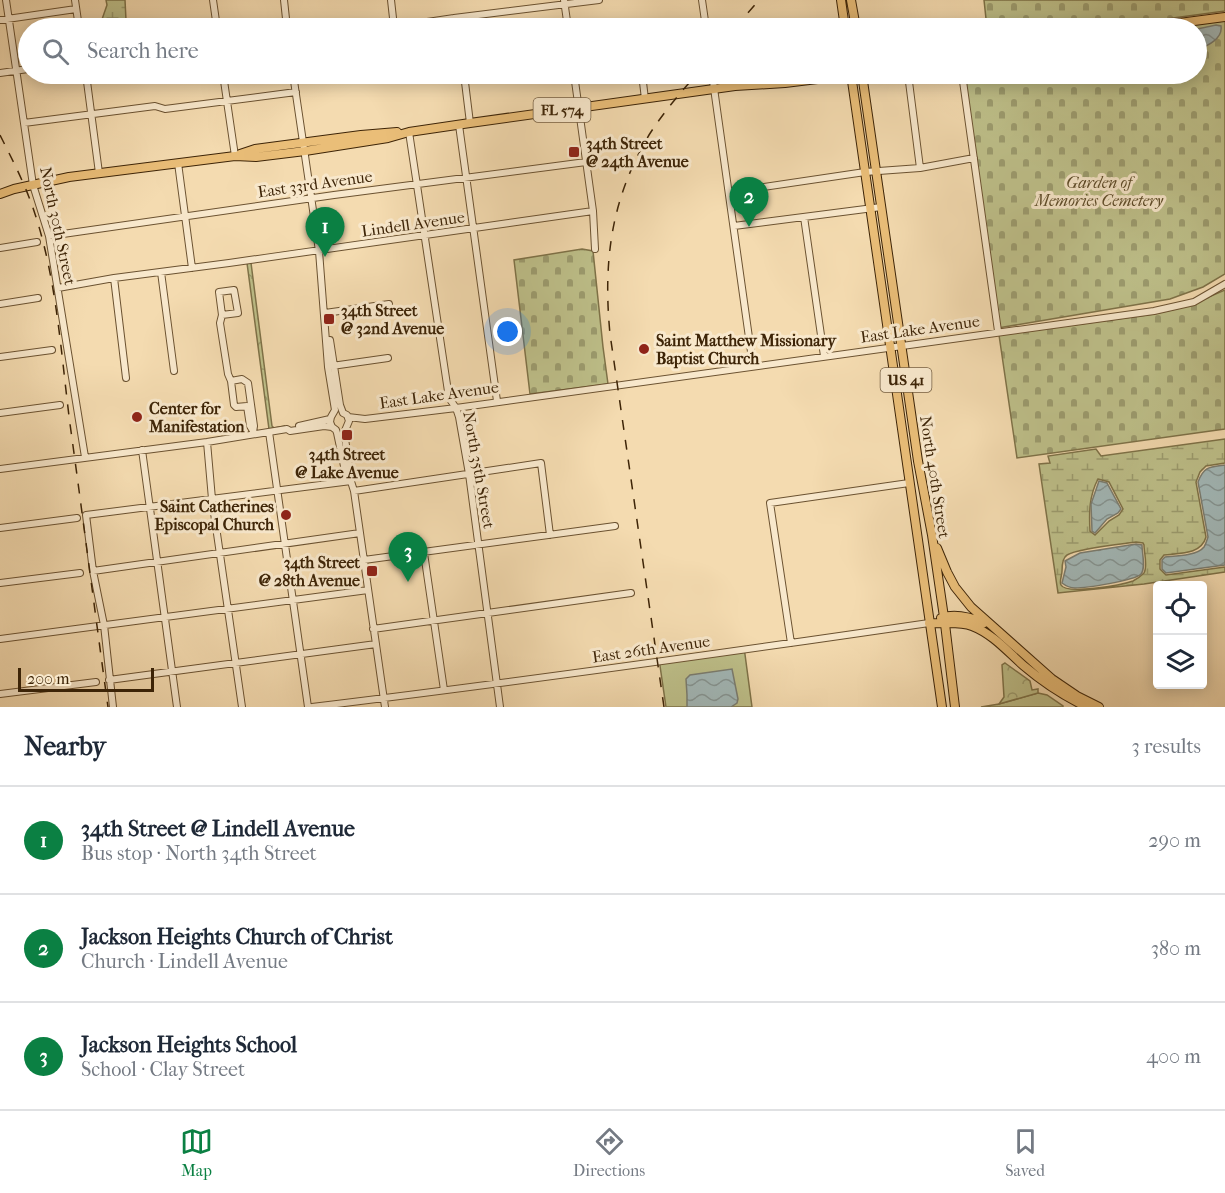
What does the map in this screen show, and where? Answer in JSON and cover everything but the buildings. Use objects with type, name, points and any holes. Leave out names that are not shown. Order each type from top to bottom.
[{"type":"main road","points":[[841,0],[844,18]]},
{"type":"main road","points":[[852,0],[855,18]]},
{"type":"main road","points":[[1207,19],[1225,17]]},
{"type":"main road","name":"FL 574","points":[[0,192],[69,177],[235,156],[256,157],[304,147],[388,138],[410,132],[745,84]]},
{"type":"main road","name":"FL 574","points":[[735,86],[760,84]]},
{"type":"main road","name":"North 40th Street","points":[[857,84],[865,172],[942,707]]},
{"type":"main road","name":"North 40th Street","points":[[858,84],[876,171],[914,432],[932,535],[955,707]]},
{"type":"main road","name":"US 41","points":[[932,535],[955,587],[971,607],[1052,679],[1077,696],[1100,707]]},
{"type":"main road","points":[[929,623],[955,616],[972,618],[991,626]]},
{"type":"main road","points":[[944,620],[971,626],[992,637],[1047,684],[1087,707]]},
{"type":"street","name":"North 30th Street","points":[[6,0],[18,83]]},
{"type":"street","points":[[75,0],[77,18]]},
{"type":"street","points":[[213,0],[216,18]]},
{"type":"street","points":[[284,0],[286,18]]},
{"type":"street","points":[[391,0],[393,18]]},
{"type":"street","points":[[454,18],[564,2],[599,0]]},
{"type":"street","points":[[702,0],[705,18]]},
{"type":"street","points":[[564,2],[566,18]]},
{"type":"street","points":[[0,20],[76,9]]},
{"type":"street","points":[[0,73],[16,70]]},
{"type":"street","name":"North 30th Street","points":[[18,84],[33,185],[49,236],[85,458]]},
{"type":"street","points":[[87,84],[99,173]]},
{"type":"street","points":[[225,84],[235,156]]},
{"type":"street","points":[[295,84],[319,251],[332,367],[332,416],[345,471],[350,478]]},
{"type":"street","points":[[465,84],[470,123]]},
{"type":"street","points":[[575,84],[593,211],[595,249]]},
{"type":"street","points":[[643,84],[645,99]]},
{"type":"street","points":[[713,84],[753,366]]},
{"type":"street","points":[[909,84],[921,168]]},
{"type":"street","points":[[963,84],[998,331]]},
{"type":"street","points":[[24,123],[155,106],[165,109],[296,92]]},
{"type":"street","points":[[459,125],[497,401]]},
{"type":"street","name":"North 35th Street","points":[[410,132],[449,398],[456,408],[469,474],[500,707]]},
{"type":"street","points":[[730,192],[865,172],[921,168],[974,158]]},
{"type":"street","name":"East 33rd Avenue","points":[[49,236],[417,183],[586,162]]},
{"type":"street","points":[[178,163],[192,268]]},
{"type":"street","points":[[734,226],[881,207]]},
{"type":"street","name":"Lindell Avenue","points":[[58,288],[114,278],[593,211]]},
{"type":"street","points":[[804,217],[824,356]]},
{"type":"street","points":[[0,248],[37,242]]},
{"type":"street","points":[[161,272],[174,371]]},
{"type":"street","points":[[880,277],[891,275]]},
{"type":"street","points":[[114,278],[126,378]]},
{"type":"street","name":"East Lake Avenue","points":[[332,416],[345,415],[365,419],[456,408],[1154,310],[1194,302],[1225,284]]},
{"type":"street","points":[[222,315],[237,313],[234,290],[219,292],[222,315],[220,323],[234,405],[236,407],[247,406],[253,432]]},
{"type":"street","points":[[0,304],[38,298]]},
{"type":"street","points":[[325,313],[389,304]]},
{"type":"street","points":[[0,357],[52,350]]},
{"type":"street","points":[[332,367],[388,358]]},
{"type":"street","points":[[332,367],[345,415],[344,438],[354,491],[385,707]]},
{"type":"street","points":[[231,381],[242,379],[248,383],[253,432]]},
{"type":"street","points":[[0,413],[60,405]]},
{"type":"street","points":[[0,469],[207,442],[253,432],[287,429],[332,416]]},
{"type":"street","name":"East Lake Avenue","points":[[334,429],[346,428],[365,419]]},
{"type":"street","points":[[287,429],[290,431],[324,426],[334,429]]},
{"type":"street","points":[[269,432],[300,654],[310,707]]},
{"type":"street","points":[[903,434],[914,432]]},
{"type":"street","points":[[207,442],[212,499],[242,707]]},
{"type":"street","points":[[142,450],[177,707]]},
{"type":"street","points":[[354,491],[541,463],[550,535]]},
{"type":"street","points":[[113,707],[104,625],[93,572],[86,515],[278,491],[350,478]]},
{"type":"street","points":[[791,644],[770,503],[909,483]]},
{"type":"street","points":[[0,528],[77,518]]},
{"type":"street","points":[[364,560],[615,526]]},
{"type":"street","points":[[93,572],[360,532]]},
{"type":"street","points":[[424,553],[444,690]]},
{"type":"street","points":[[0,584],[80,573]]},
{"type":"street","points":[[0,639],[368,590]]},
{"type":"street","points":[[373,629],[631,593]]},
{"type":"street","name":"East 26th Avenue","points":[[310,707],[791,644],[929,623]]},
{"type":"street","points":[[109,680],[376,644]]},
{"type":"street","points":[[0,694],[96,681]]},
{"type":"green space","points":[[106,0],[125,0],[126,18],[102,18],[107,5]]},
{"type":"green space","points":[[984,0],[1225,0],[1225,11],[1173,18],[986,18]]},
{"type":"green space","name":"Garden of Memories Cemetery","points":[[1225,20],[1225,274],[1203,287],[1170,299],[998,328],[963,84],[1207,84],[1207,22]]},
{"type":"green space","points":[[582,249],[593,251],[608,384],[530,394],[514,260]]},
{"type":"green space","points":[[247,263],[251,263],[272,426],[274,428],[285,426],[269,429]]},
{"type":"green space","points":[[1225,290],[1225,429],[1017,458],[999,335],[1154,314],[1188,306]]},
{"type":"green space","points":[[1225,439],[1225,463],[1206,466],[1200,472],[1196,482],[1206,537],[1203,543],[1189,552],[1164,555],[1160,560],[1160,569],[1166,575],[1225,567],[1225,572],[1144,584],[1058,593],[1039,464],[1050,463],[1048,456],[1096,449],[1101,456]],"holes":[[[1098,479],[1109,482],[1123,509],[1095,535],[1090,531],[1091,498]],[[1143,543],[1146,567],[1144,573],[1134,580],[1107,587],[1083,589],[1065,588],[1061,585],[1063,562],[1067,555],[1090,548]]]},
{"type":"green space","points":[[744,647],[752,707],[666,707],[659,659]]},
{"type":"green space","points":[[1005,663],[1030,681],[1032,690],[1038,689],[1038,693],[999,704],[1004,697],[1002,665]]},
{"type":"green space","points":[[1038,693],[1047,695],[1063,707],[981,707],[999,704]]},
{"type":"water","points":[[1221,26],[1220,35],[1207,45],[1207,27]]},
{"type":"water","points":[[1225,465],[1225,565],[1166,573],[1162,569],[1162,560],[1165,557],[1191,554],[1205,546],[1208,537],[1198,482],[1208,468]]},
{"type":"water","points":[[1099,481],[1107,483],[1121,509],[1107,519],[1095,533],[1092,531],[1091,504]]},
{"type":"water","points":[[1142,545],[1144,564],[1141,574],[1137,577],[1080,588],[1071,588],[1062,583],[1066,567],[1065,561],[1080,553]]},
{"type":"water","points":[[732,669],[737,703],[731,707],[687,707],[686,679],[690,675]]},
{"type":"railway","points":[[744,18],[759,0]]},
{"type":"railway","points":[[664,707],[610,334],[608,281],[613,231],[626,183],[649,135],[688,84]]},
{"type":"railway","points":[[0,135],[31,204],[42,239],[53,291],[108,707]]},
{"type":"place","name":"34th Street @ 24th Avenue","points":[[574,152]]},
{"type":"place","name":"Jackson Heights Church of Christ","points":[[749,227]]},
{"type":"place","name":"34th Street @ Lindell Avenue","points":[[325,257]]},
{"type":"place","name":"34th Street @ 32nd Avenue","points":[[329,319]]},
{"type":"place","name":"Saint Matthew Missionary Baptist Church","points":[[644,349]]},
{"type":"place","name":"Center for Manifestation","points":[[137,417]]},
{"type":"place","name":"34th Street @ Lake Avenue","points":[[347,435]]},
{"type":"place","name":"Saint Catherines Episcopal Church","points":[[286,515]]},
{"type":"place","name":"34th Street @ 28th Avenue","points":[[372,571]]},
{"type":"place","name":"Jackson Heights School","points":[[408,582]]}]
